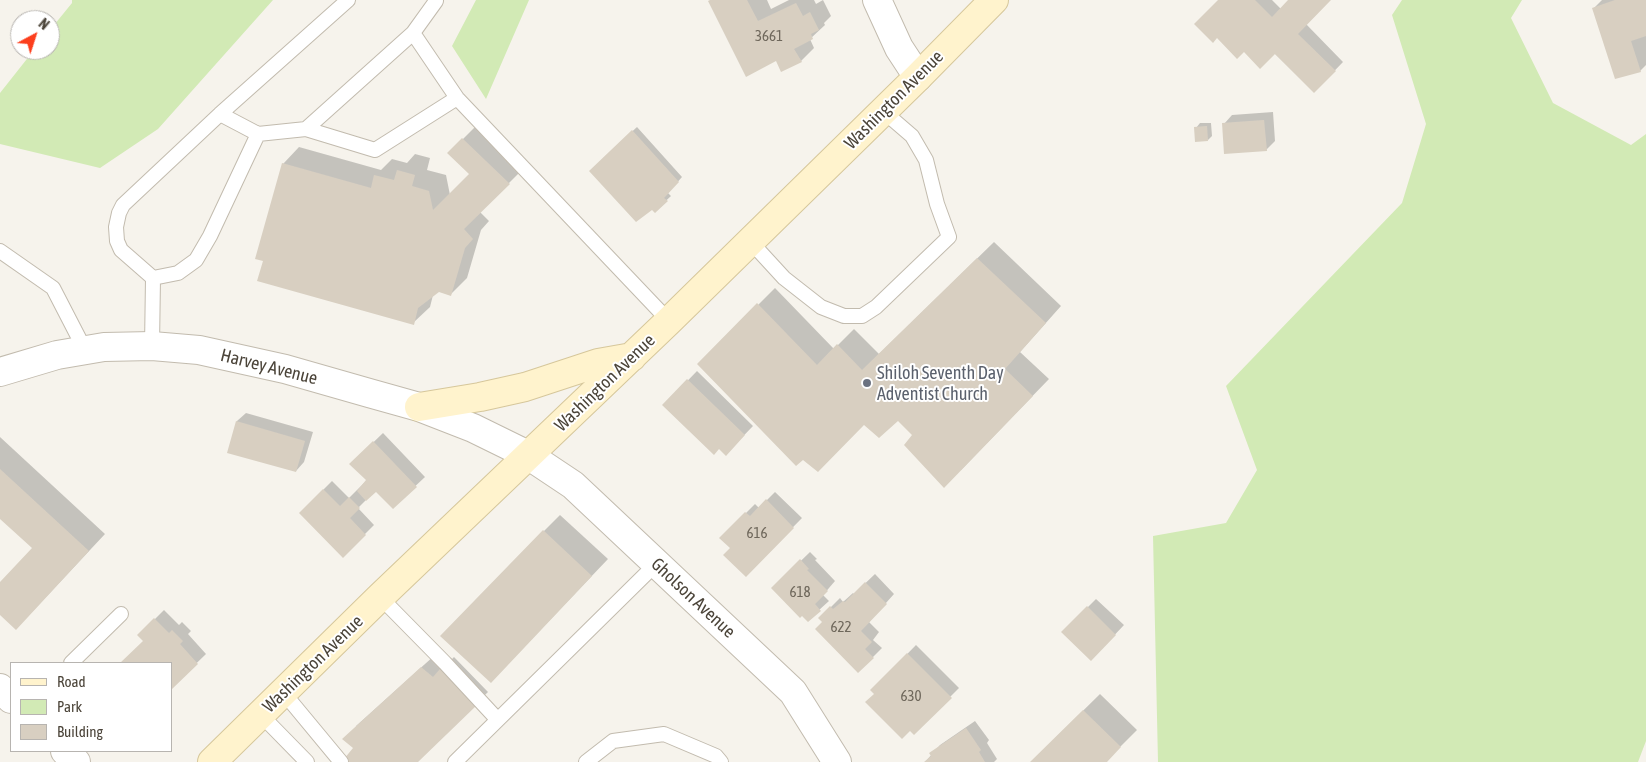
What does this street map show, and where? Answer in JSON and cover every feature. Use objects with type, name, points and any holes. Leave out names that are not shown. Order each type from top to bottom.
[{"type":"street","points":[[877,0],[899,48],[918,77]]},
{"type":"street","name":"Washington Avenue","points":[[212,762],[669,321],[884,111],[994,0]]},
{"type":"street","name":"Harvey Avenue","points":[[0,372],[57,355],[104,347],[152,346],[199,350],[285,369],[419,407],[473,428],[528,455]]},
{"type":"street","points":[[419,407],[525,387],[598,363],[632,357]]},
{"type":"street","name":"Gholson Avenue","points":[[528,455],[573,485],[793,692],[837,762]]},
{"type":"street","points":[[0,688],[10,698]]},
{"type":"street","points":[[66,752],[76,762]]},
{"type":"lane","points":[[152,346],[153,278],[121,250],[117,241],[116,227],[123,205],[220,114],[348,0]]},
{"type":"lane","points":[[306,129],[413,33],[435,0]]},
{"type":"lane","points":[[413,33],[457,98],[669,321]]},
{"type":"lane","points":[[220,114],[258,134],[306,129],[375,150],[457,98]]},
{"type":"lane","points":[[750,241],[784,278],[822,307],[844,316],[862,316],[876,307],[949,237],[937,204],[926,160],[912,136],[884,111]]},
{"type":"lane","points":[[153,278],[178,273],[196,260],[210,236],[258,134]]},
{"type":"lane","points":[[0,251],[53,288],[84,350]]},
{"type":"lane","points":[[455,762],[657,564]]},
{"type":"lane","points":[[380,598],[446,663],[498,719]]},
{"type":"lane","points":[[72,662],[121,614]]},
{"type":"lane","points":[[283,692],[340,762]]},
{"type":"lane","points":[[260,715],[308,762]]},
{"type":"lane","points":[[586,762],[613,741],[664,734],[716,756],[721,762]]},
{"type":"green space","points":[[72,0],[273,0],[158,129],[100,168],[0,144],[0,93],[26,60],[60,60],[60,18],[72,3]]},
{"type":"green space","points":[[476,0],[529,0],[486,99],[452,46]]},
{"type":"green space","points":[[1402,0],[1522,0],[1511,18],[1553,103],[1631,145],[1646,134],[1646,741],[1638,762],[1158,762],[1153,536],[1226,523],[1257,470],[1226,386],[1402,203],[1426,124],[1392,15]]},
{"type":"building","points":[[747,0],[758,21],[796,3],[803,16],[810,12],[819,30],[811,34],[813,39],[794,49],[802,62],[781,72],[776,61],[746,77],[708,1]]},
{"type":"building","points":[[1218,0],[1255,0],[1272,17],[1288,0],[1331,0],[1298,34],[1336,71],[1314,93],[1275,54],[1260,69],[1244,52],[1237,59],[1217,38],[1213,43],[1194,24]]},
{"type":"building","points":[[1615,0],[1646,0],[1646,36],[1631,41],[1641,72],[1615,79],[1592,8]]},
{"type":"building","points":[[1264,120],[1267,151],[1224,154],[1222,123]]},
{"type":"building","points":[[1207,126],[1208,141],[1195,142],[1194,127]]},
{"type":"building","points":[[632,130],[679,182],[664,198],[668,201],[655,213],[652,210],[636,222],[589,171]]},
{"type":"building","points":[[462,138],[510,184],[464,229],[473,239],[465,248],[451,296],[439,292],[418,308],[414,325],[257,281],[263,261],[255,259],[282,163],[371,188],[374,175],[394,180],[397,170],[415,175],[412,186],[429,191],[433,210],[469,174],[447,153]]},
{"type":"building","name":"Shiloh Seventh Day Adventist Church","points":[[977,258],[1046,323],[1005,369],[1033,396],[944,488],[904,445],[912,435],[898,421],[879,438],[864,425],[818,472],[803,460],[796,466],[697,364],[757,303],[817,365],[837,344],[862,370]]},
{"type":"building","points":[[687,379],[745,435],[726,456],[719,449],[714,455],[662,405]]},
{"type":"building","points":[[236,421],[305,441],[296,472],[227,453]]},
{"type":"building","points":[[373,441],[417,487],[393,509],[376,492],[366,501],[357,491],[366,480],[349,464]]},
{"type":"building","points":[[0,469],[89,551],[16,630],[0,615],[0,582],[32,548],[0,519]]},
{"type":"building","points":[[323,489],[340,506],[349,497],[360,508],[350,518],[366,535],[343,558],[299,513]]},
{"type":"building","points":[[766,499],[794,528],[746,577],[723,555],[730,548],[719,538],[745,512],[750,516]]},
{"type":"building","points":[[543,530],[592,576],[491,683],[440,636]]},
{"type":"building","points":[[800,559],[809,569],[807,570],[828,591],[815,604],[821,611],[808,622],[802,616],[800,618],[771,588]]},
{"type":"building","points":[[865,582],[887,604],[861,631],[872,642],[865,649],[874,658],[858,673],[815,629],[822,622],[818,618],[830,606],[833,609],[843,601],[845,602]]},
{"type":"building","points":[[1087,606],[1116,635],[1091,661],[1061,632]]},
{"type":"building","points":[[154,618],[169,633],[172,630],[183,641],[180,644],[198,664],[172,689],[172,662],[121,662],[143,641],[137,635]]},
{"type":"building","points":[[907,653],[952,698],[914,735],[910,731],[902,739],[865,702],[874,694],[870,690]]},
{"type":"building","points":[[421,667],[433,677],[440,669],[476,706],[418,762],[346,762],[344,759],[353,748],[342,739]]},
{"type":"building","points":[[1083,710],[1121,747],[1107,762],[1030,762]]},
{"type":"building","points":[[966,728],[981,750],[979,752],[985,762],[924,762],[931,756],[929,753]]},
{"type":"place","name":"Shiloh Seventh Day Adventist Church","points":[[867,383]]}]
